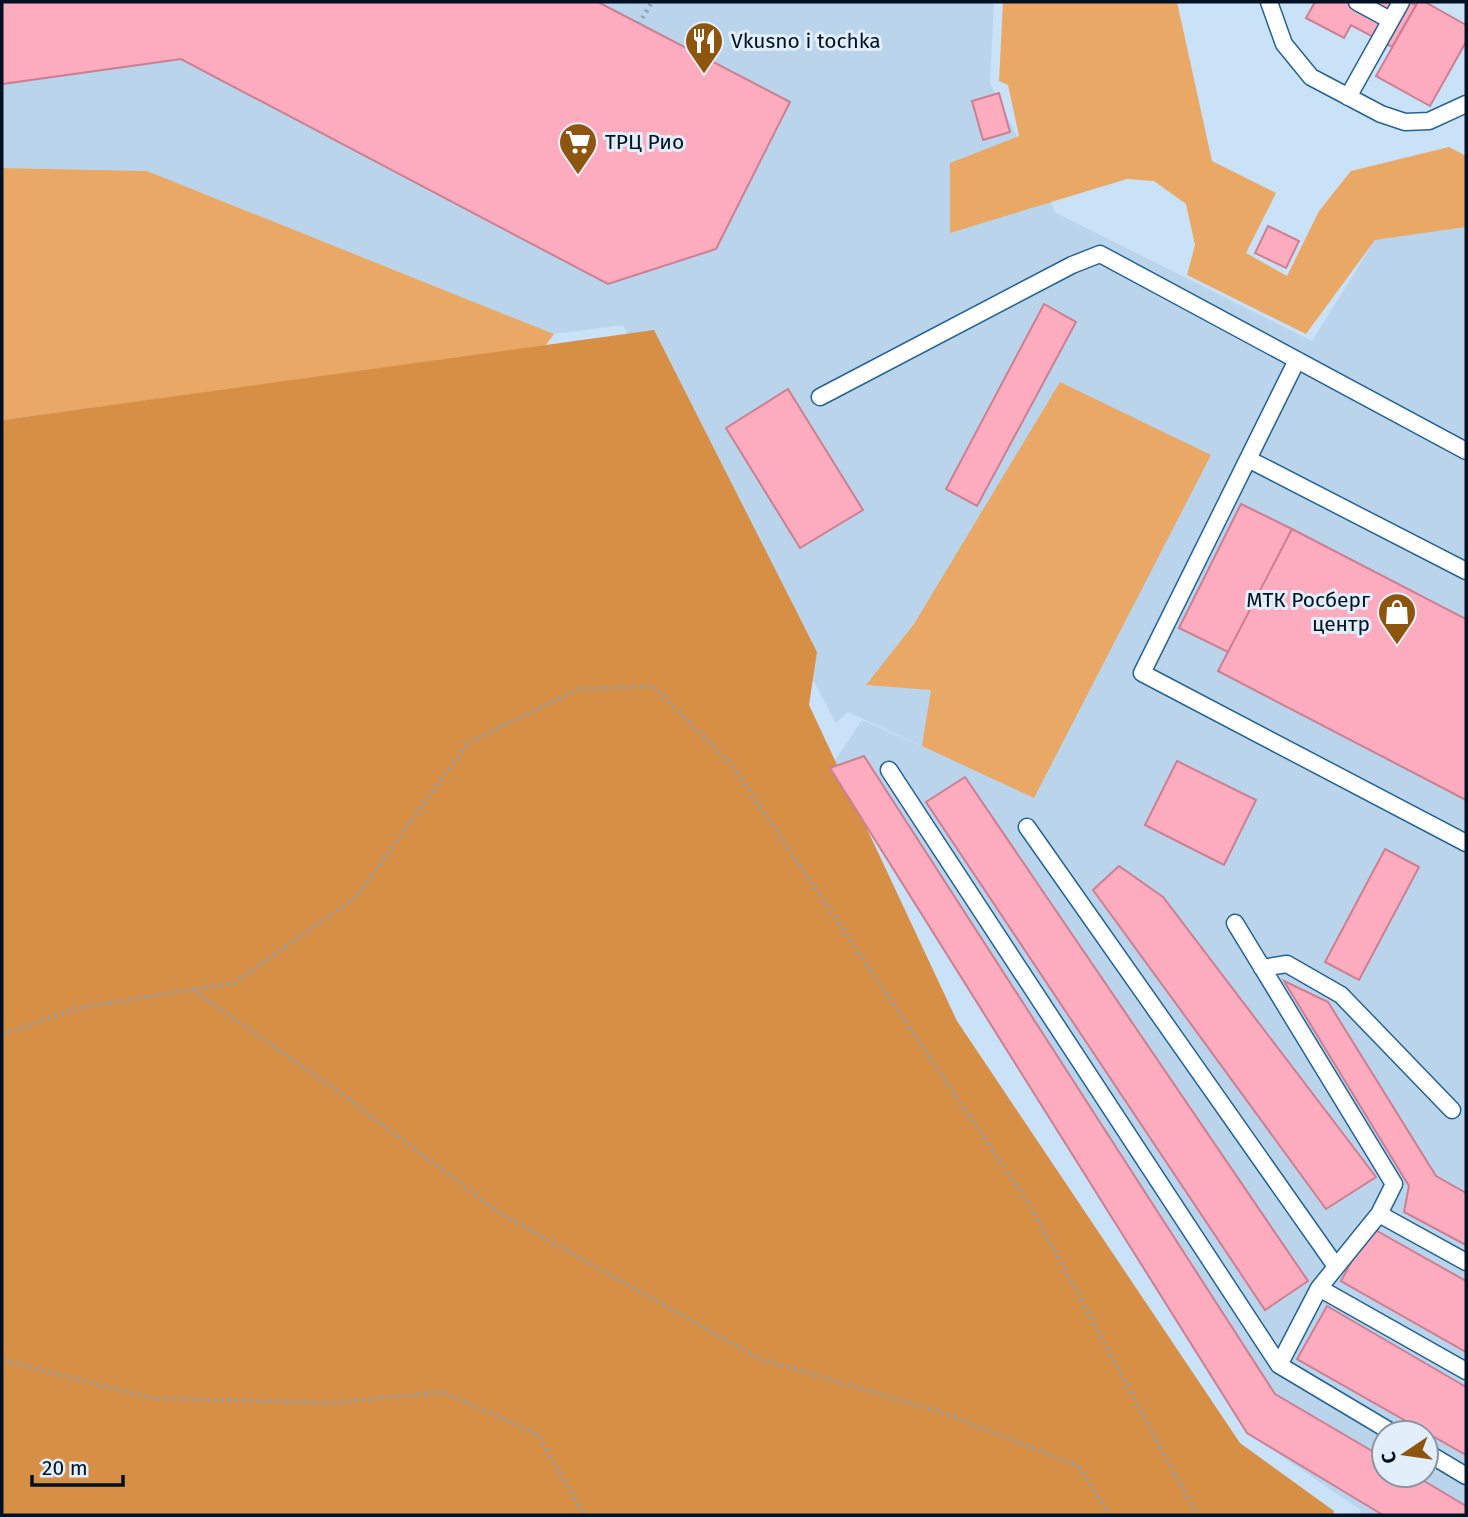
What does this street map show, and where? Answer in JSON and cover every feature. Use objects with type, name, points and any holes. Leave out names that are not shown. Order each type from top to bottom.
[{"type":"lane","points":[[1269,2],[1284,44],[1311,77],[1348,97],[1381,114],[1405,122],[1429,121],[1466,104]]},
{"type":"lane","points":[[1357,2],[1390,20]]},
{"type":"lane","points":[[1348,97],[1401,2]]},
{"type":"lane","points":[[820,397],[1072,265],[1100,254],[1466,451]]},
{"type":"lane","points":[[1297,360],[1142,673],[1466,843]]},
{"type":"lane","points":[[1248,459],[1466,571]]},
{"type":"lane","points":[[889,770],[1279,1365],[1370,1419]]},
{"type":"lane","points":[[1027,827],[1335,1265]]},
{"type":"lane","points":[[1235,923],[1394,1184],[1379,1214],[1319,1288],[1279,1365]]},
{"type":"lane","points":[[1262,968],[1287,964],[1341,995],[1452,1110]]},
{"type":"lane","points":[[1379,1214],[1466,1262]]},
{"type":"lane","points":[[1319,1288],[1466,1371]]},
{"type":"lane","points":[[1440,1460],[1466,1476]]},
{"type":"path","points":[[639,24],[652,2]]},
{"type":"path","points":[[2,1035],[77,1008],[234,983],[356,897],[468,743],[578,689],[653,686],[731,764],[1031,1206],[1197,1515]]},
{"type":"path","points":[[192,990],[328,1084],[500,1213],[760,1359],[944,1413],[1078,1466],[1111,1515]]},
{"type":"path","points":[[2,1360],[151,1398],[330,1403],[443,1392],[537,1434],[584,1515]]},
{"type":"shaded area","points":[[2,2],[994,2],[990,83],[1056,213],[1312,341],[1375,240],[1466,227],[1466,1515],[1358,1515],[1361,1510],[1247,1433],[830,768],[862,720],[935,752],[848,712],[836,723],[623,325],[554,334],[147,171],[2,168]]},
{"type":"shaded area","points":[[1003,2],[1177,2],[1212,161],[1276,193],[1246,253],[1287,276],[1319,211],[1351,171],[1449,147],[1466,156],[1466,227],[1375,240],[1306,334],[1187,275],[1195,245],[1186,204],[1154,181],[1127,179],[950,233],[950,163],[1019,136],[1008,85],[999,81]]},
{"type":"shaded area","points":[[2,168],[147,171],[554,334],[545,346],[2,420]]},
{"type":"shaded area","points":[[654,330],[817,652],[809,705],[957,1021],[1240,1443],[1334,1511],[1333,1515],[2,1515],[2,420]]},
{"type":"shaded area","points":[[1060,382],[1211,455],[1034,798],[922,746],[931,690],[866,685],[914,624]]},
{"type":"building","name":"ТРЦ Рио","points":[[2,2],[598,2],[790,102],[716,249],[608,284],[181,59],[2,84]]},
{"type":"building","points":[[1315,2],[1410,2],[1416,5],[1392,47],[1351,25],[1344,38],[1306,18]]},
{"type":"building","points":[[1418,2],[1425,2],[1466,25],[1466,42],[1430,106],[1376,76]]},
{"type":"building","points":[[999,93],[1010,132],[983,140],[972,101]]},
{"type":"building","points":[[1268,226],[1299,241],[1286,268],[1255,253]]},
{"type":"building","points":[[1044,304],[1076,322],[977,506],[946,489]]},
{"type":"building","points":[[788,389],[863,510],[800,548],[726,428]]},
{"type":"building","points":[[1241,504],[1292,529],[1228,652],[1179,628]]},
{"type":"building","points":[[1292,529],[1466,619],[1466,800],[1218,671]]},
{"type":"building","points":[[864,756],[1275,1394],[1370,1450],[1370,1489],[1437,1489],[1466,1506],[1466,1515],[1383,1515],[1247,1433],[830,768]]},
{"type":"building","points":[[1177,761],[1256,800],[1224,865],[1145,825]]},
{"type":"building","points":[[965,777],[1308,1281],[1265,1310],[926,802]]},
{"type":"building","points":[[1385,849],[1419,867],[1359,980],[1325,962]]},
{"type":"building","points":[[1119,866],[1163,897],[1376,1177],[1326,1209],[1093,890]]},
{"type":"building","points":[[1284,981],[1328,1002],[1436,1176],[1466,1193],[1466,1245],[1404,1212],[1409,1186]]},
{"type":"building","points":[[1370,1227],[1466,1281],[1466,1352],[1341,1281]]},
{"type":"building","points":[[1327,1306],[1466,1387],[1466,1455],[1440,1440],[1440,1419],[1403,1419],[1297,1359]]},
{"type":"place","name":"Vkusno i tochka","points":[[704,75]]},
{"type":"place","name":"ТРЦ Рио","points":[[578,176]]},
{"type":"place","name":"МТК Росберг центр","points":[[1397,646]]}]
